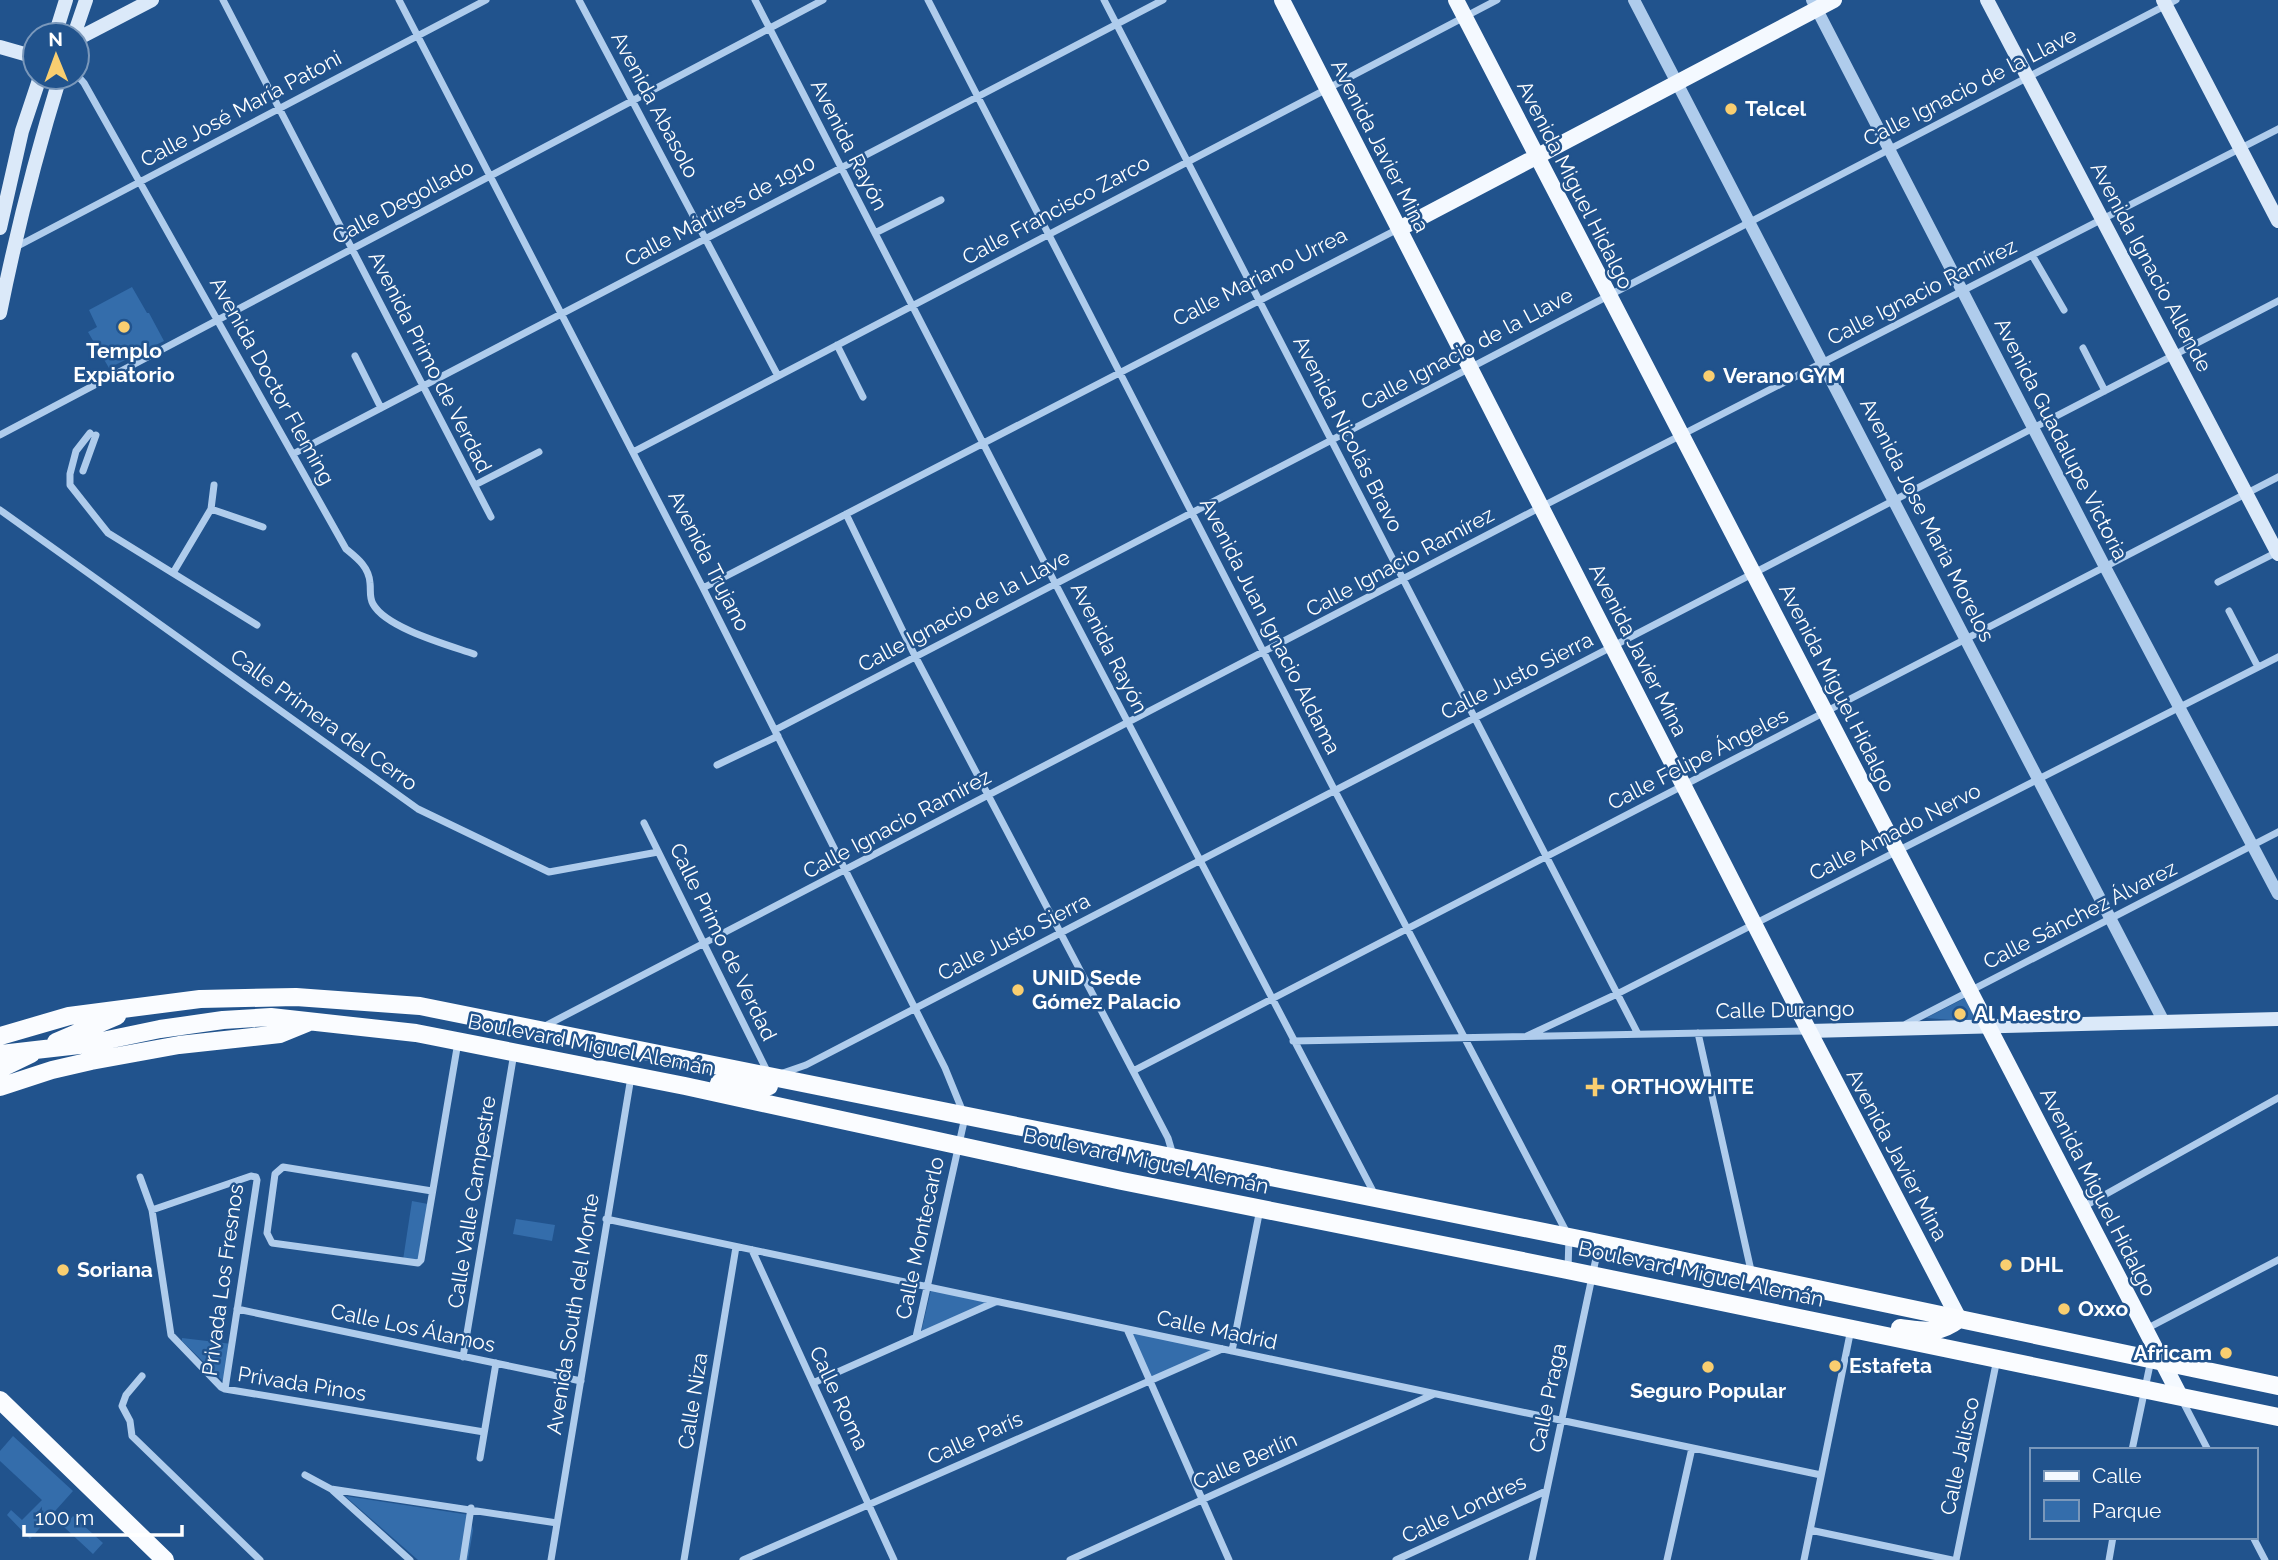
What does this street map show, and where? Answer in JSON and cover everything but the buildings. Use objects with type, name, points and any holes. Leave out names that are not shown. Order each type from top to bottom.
[{"type":"highway","name":"Boulevard Miguel Alemán","points":[[0,1036],[69,1016],[184,1000],[242,997],[339,998],[420,1006],[1599,1243],[2278,1386]]},
{"type":"highway","points":[[0,1069],[92,1025],[140,1007]]},
{"type":"highway","name":"Boulevard Miguel Alemán","points":[[0,1054],[88,1044],[160,1029],[223,1020],[271,1017],[416,1033],[631,1074],[958,1146],[2278,1417]]},
{"type":"highway","points":[[0,1087],[52,1070],[114,1056],[179,1045],[280,1034],[311,1021]]},
{"type":"highway","points":[[514,1052],[548,1043],[598,1054],[617,1054],[633,1049]]},
{"type":"highway","points":[[685,1086],[704,1081],[761,1088],[769,1086],[770,1078]]},
{"type":"highway","points":[[1851,1328],[1939,1331],[1959,1319]]},
{"type":"highway","points":[[0,1400],[165,1560]]},
{"type":"main road","points":[[59,21],[66,0]]},
{"type":"main road","points":[[80,21],[86,0]]},
{"type":"main road","points":[[91,30],[152,0]]},
{"type":"main road","name":"Avenida Javier Mina","points":[[1282,0],[1959,1319]]},
{"type":"main road","name":"Avenida Miguel Hidalgo","points":[[1456,0],[2146,1330],[2156,1360],[2180,1396]]},
{"type":"main road","name":"Calle Mariano Urrea","points":[[1399,229],[1677,82],[1814,4],[1834,0]]},
{"type":"main road","name":"Avenida Ignacio Allende","points":[[1987,0],[2277,553]]},
{"type":"main road","points":[[2168,2],[2278,220]]},
{"type":"main road","points":[[0,47],[21,53]]},
{"type":"main road","points":[[0,228],[22,131],[35,91]]},
{"type":"main road","points":[[0,313],[13,248],[56,91]]},
{"type":"main road","name":"Calle Durango","points":[[1809,1031],[2275,1018]]},
{"type":"street","name":"Avenida Primo de Verdad","points":[[223,0],[491,517]]},
{"type":"street","name":"Avenida Trujano","points":[[399,0],[703,588],[945,1068],[965,1117]]},
{"type":"street","name":"Calle José María Patoni","points":[[13,248],[486,0]]},
{"type":"street","name":"Avenida Abasolo","points":[[579,0],[778,376]]},
{"type":"street","name":"Avenida Rayón","points":[[755,0],[1271,1000],[1377,1199]]},
{"type":"street","name":"Calle Degollado","points":[[0,435],[823,0]]},
{"type":"street","name":"Avenida Juan Ignacio Aldama","points":[[928,0],[1407,930],[1569,1237]]},
{"type":"street","name":"Avenida Nicolás Bravo","points":[[1104,0],[1638,1034]]},
{"type":"street","name":"Calle Mártires de 1910","points":[[293,454],[1163,0]]},
{"type":"street","name":"Calle Francisco Zarco","points":[[632,452],[1497,0]]},
{"type":"street","name":"Avenida Jose Maria Morelos","points":[[1634,0],[2164,1022]]},
{"type":"street","name":"Calle Ignacio de la Llave","points":[[717,765],[915,656],[2168,2]]},
{"type":"street","name":"Avenida Guadalupe Victoria","points":[[1814,4],[2105,567],[2278,894]]},
{"type":"street","name":"Avenida Doctor Fleming","points":[[88,91],[346,549],[359,560],[370,579],[374,608],[394,624],[474,654]]},
{"type":"street","name":"Calle Ignacio Ramírez","points":[[540,1029],[1403,579],[2278,129]]},
{"type":"street","points":[[875,233],[941,200]]},
{"type":"street","name":"Calle Mariano Urrea","points":[[703,588],[1399,229]]},
{"type":"street","points":[[2032,255],[2064,310]]},
{"type":"street","name":"Calle Justo Sierra","points":[[770,1078],[806,1065],[2278,300]]},
{"type":"street","points":[[837,345],[863,397]]},
{"type":"street","points":[[2083,348],[2105,391]]},
{"type":"street","points":[[355,356],[381,408]]},
{"type":"street","points":[[83,471],[93,434],[76,451],[69,474],[70,485],[108,533],[257,625]]},
{"type":"street","points":[[475,485],[539,452]]},
{"type":"street","name":"Calle Felipe Ángeles","points":[[1133,1071],[2278,477]]},
{"type":"street","points":[[173,572],[211,509],[214,485]]},
{"type":"street","points":[[211,509],[263,527]]},
{"type":"street","name":"Calle Primera del Cerro","points":[[0,510],[228,670],[387,789],[418,809],[549,873],[658,852]]},
{"type":"street","points":[[846,514],[915,656],[1168,1138],[1175,1159]]},
{"type":"street","points":[[2218,582],[2277,553]]},
{"type":"street","points":[[2230,611],[2258,667]]},
{"type":"street","name":"Calle Amado Nervo","points":[[1527,1036],[1617,994],[2278,657]]},
{"type":"street","name":"Calle Primo de Verdad","points":[[644,823],[770,1078]]},
{"type":"street","name":"Calle Sánchez Álvarez","points":[[1898,1028],[2278,832]]},
{"type":"street","name":"Calle Durango","points":[[1293,1041],[1809,1031]]},
{"type":"street","points":[[1698,1034],[1752,1275]]},
{"type":"street","points":[[432,1191],[283,1167],[275,1174],[268,1238],[272,1242],[418,1263],[421,1260],[458,1041]]},
{"type":"street","name":"Calle Valle Campestre","points":[[463,1357],[514,1052]]},
{"type":"street","name":"Avenida South del Monte","points":[[555,1559],[557,1523],[631,1074]]},
{"type":"street","points":[[2082,1207],[2278,1097]]},
{"type":"street","points":[[958,1146],[965,1117]]},
{"type":"street","name":"Calle Montecarlo","points":[[916,1337],[958,1146]]},
{"type":"street","name":"Privada Los Fresnos","points":[[152,1210],[251,1176],[256,1177],[225,1389]]},
{"type":"street","name":"Privada Pinos","points":[[140,1178],[152,1210],[171,1335],[175,1342],[225,1389],[484,1432]]},
{"type":"street","points":[[1232,1351],[1260,1208]]},
{"type":"street","name":"Calle Madrid","points":[[606,1219],[1821,1475]]},
{"type":"street","points":[[1567,1270],[1569,1237]]},
{"type":"street","name":"Calle Praga","points":[[1532,1560],[1599,1243]]},
{"type":"street","name":"Calle Niza","points":[[684,1560],[736,1247]]},
{"type":"street","name":"Calle Roma","points":[[752,1250],[894,1560]]},
{"type":"street","points":[[2146,1330],[2278,1260]]},
{"type":"street","points":[[813,1383],[995,1301]]},
{"type":"street","name":"Calle Los Álamos","points":[[237,1309],[581,1381]]},
{"type":"street","points":[[1804,1560],[1851,1328]]},
{"type":"street","points":[[1126,1329],[1229,1560]]},
{"type":"street","name":"Calle París","points":[[743,1560],[1222,1349]]},
{"type":"street","name":"Calle Jalisco","points":[[1954,1560],[1997,1358]]},
{"type":"street","points":[[2132,1448],[2144,1389],[2156,1360]]},
{"type":"street","points":[[480,1458],[496,1363]]},
{"type":"street","points":[[142,1376],[126,1395],[122,1406],[130,1421],[132,1436],[260,1560]]},
{"type":"street","name":"Calle Berlín","points":[[1070,1560],[1435,1394]]},
{"type":"street","points":[[2180,1396],[2207,1448]]},
{"type":"street","points":[[1667,1560],[1692,1448]]},
{"type":"street","points":[[305,1475],[331,1489],[410,1560]]},
{"type":"street","points":[[331,1489],[557,1523]]},
{"type":"street","name":"Calle Londres","points":[[1396,1560],[1546,1491]]},
{"type":"street","points":[[463,1560],[471,1508]]},
{"type":"street","points":[[1810,1530],[1954,1560]]},
{"type":"street","points":[[2109,1560],[2113,1539]]},
{"type":"street","points":[[2254,1539],[2265,1560]]},
{"type":"green space","points":[[132,287],[164,341],[109,368],[88,332],[97,327],[89,310]]},
{"type":"green space","points":[[1965,998],[1978,1022],[1926,1018]]},
{"type":"green space","points":[[412,1201],[428,1204],[421,1261],[403,1260]]},
{"type":"green space","points":[[516,1219],[555,1225],[552,1241],[513,1234]]},
{"type":"green space","points":[[931,1290],[1001,1304],[920,1337]]},
{"type":"green space","points":[[1127,1331],[1217,1351],[1147,1382]]},
{"type":"green space","points":[[182,1338],[232,1344],[223,1381],[182,1341]]},
{"type":"green space","points":[[13,1436],[73,1491],[30,1539],[7,1515],[11,1510],[22,1520],[42,1500],[0,1461],[0,1451]]},
{"type":"green space","points":[[345,1496],[470,1515],[473,1530],[468,1560],[418,1560]]},
{"type":"green space","points":[[73,1516],[103,1543],[93,1554],[64,1527]]},
{"type":"place","name":"Telcel","points":[[1731,109]]},
{"type":"place","name":"Templo Expiatorio","points":[[124,327]]},
{"type":"place","name":"Verano GYM","points":[[1709,376]]},
{"type":"place","name":"UNID Sede Gómez Palacio","points":[[1018,990]]},
{"type":"place","name":"Al Maestro","points":[[1960,1014]]},
{"type":"place","name":"ORTHOWHITE","points":[[1595,1087]]},
{"type":"place","name":"DHL","points":[[2006,1265]]},
{"type":"place","name":"Soriana","points":[[63,1270]]},
{"type":"place","name":"Oxxo","points":[[2064,1309]]},
{"type":"place","name":"Africam","points":[[2226,1353]]},
{"type":"place","name":"Estafeta","points":[[1835,1366]]},
{"type":"place","name":"Seguro Popular","points":[[1708,1367]]}]
